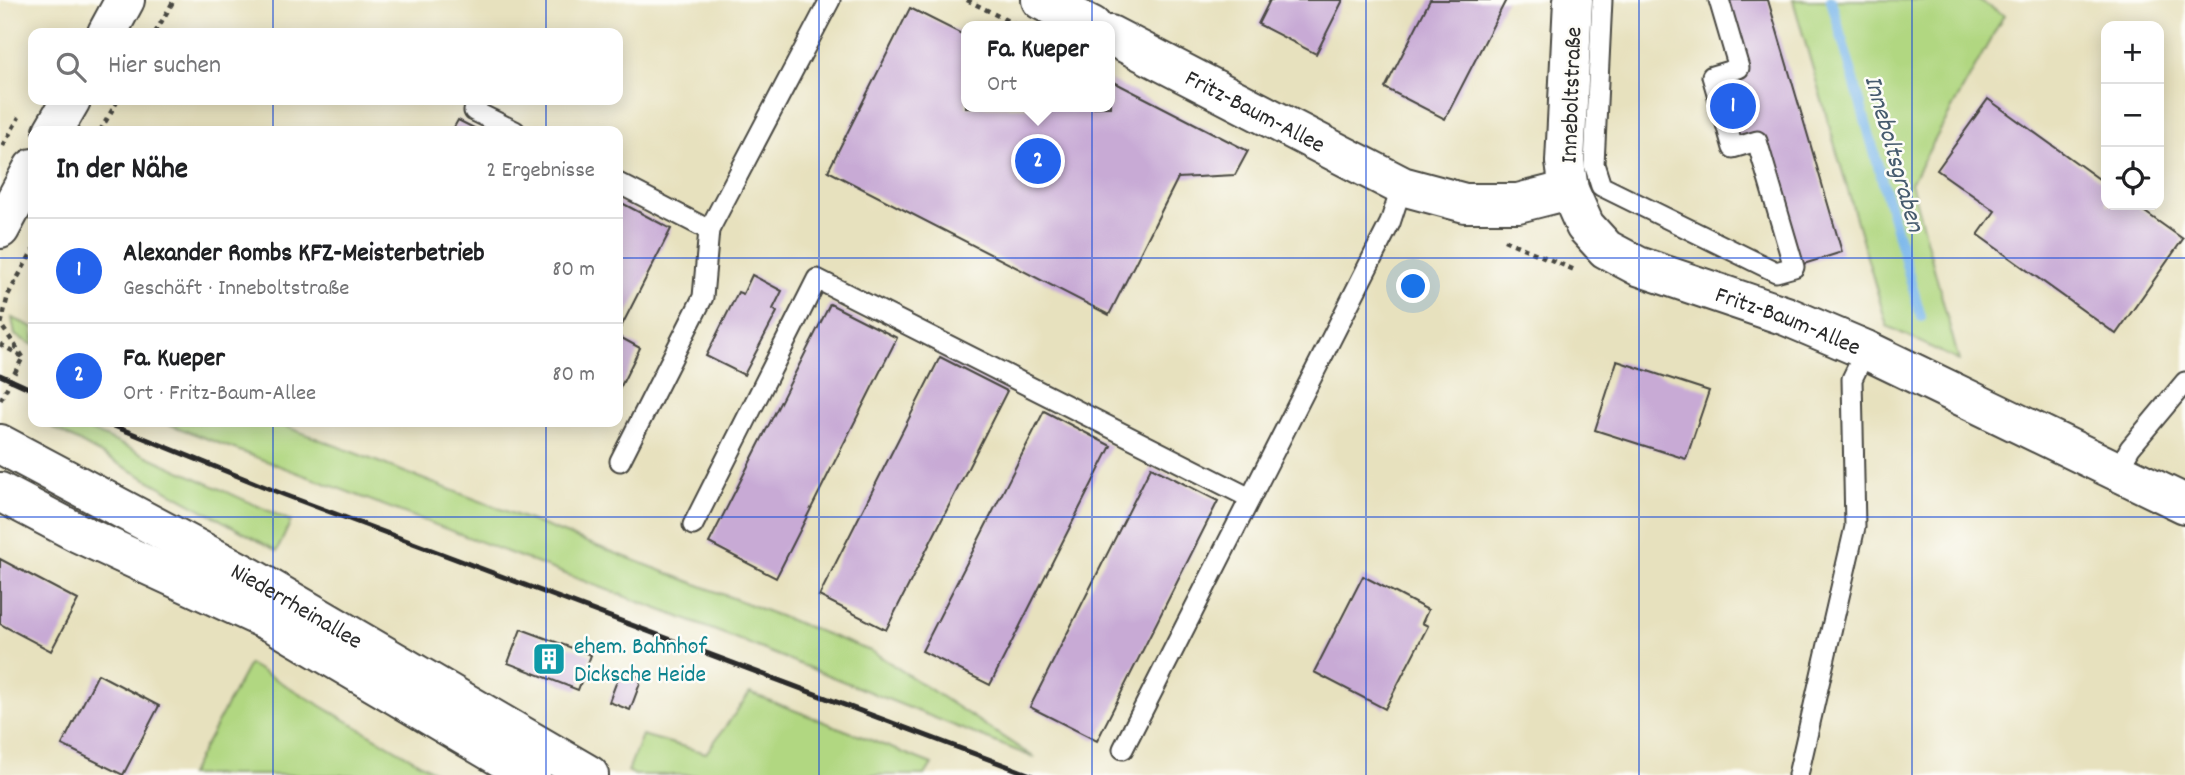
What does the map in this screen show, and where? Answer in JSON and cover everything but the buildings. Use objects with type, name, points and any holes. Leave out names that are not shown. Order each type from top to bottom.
[{"type":"street","points":[[110,28],[125,0]]},
{"type":"street","points":[[1041,0],[1082,21]]},
{"type":"street","name":"Inneboltstraße","points":[[1569,190],[1565,162],[1573,0]]},
{"type":"street","name":"Fritz-Baum-Allee","points":[[1115,38],[1402,186],[1465,203],[1518,203],[1569,190],[1585,226],[1606,249],[1638,266],[1786,316],[1866,350],[2185,504]]},
{"type":"street","points":[[39,120],[63,105]]},
{"type":"street","points":[[0,229],[28,177]]},
{"type":"street","name":"Niederrheinallee","points":[[0,444],[248,576],[589,775]]},
{"type":"street","name":"Niederrheinallee","points":[[0,492],[79,533],[275,624],[531,775]]},
{"type":"lane","points":[[620,461],[703,297],[709,230],[830,0]]},
{"type":"lane","points":[[1602,0],[1594,164],[1601,186],[1776,272],[1794,267],[1757,141],[1733,148],[1712,76],[1738,68],[1719,0]]},
{"type":"lane","points":[[474,111],[505,126]]},
{"type":"lane","points":[[623,186],[709,230]]},
{"type":"lane","points":[[1123,749],[1390,223],[1402,186]]},
{"type":"lane","points":[[693,525],[817,279],[1254,489]]},
{"type":"lane","points":[[1798,775],[1855,527],[1852,379],[1866,350]]},
{"type":"lane","points":[[2117,472],[2130,448],[2185,383]]},
{"type":"path","points":[[158,28],[174,0]]},
{"type":"path","points":[[967,0],[1008,21]]},
{"type":"path","points":[[103,126],[115,105]]},
{"type":"path","points":[[0,152],[28,129]]},
{"type":"path","points":[[23,357],[1,325],[8,295],[28,259]]},
{"type":"path","points":[[0,344],[23,357]]},
{"type":"path","points":[[0,401],[23,357]]},
{"type":"green space","points":[[1793,0],[1977,0],[2004,15],[1911,183],[1959,361],[1887,326]]},
{"type":"green space","points":[[12,318],[28,325],[28,342],[15,335]]},
{"type":"green space","points":[[52,427],[83,427],[291,521],[277,551]]},
{"type":"green space","points":[[176,427],[287,427],[873,652],[1035,758],[732,637]]},
{"type":"green space","points":[[249,664],[440,775],[189,775]]},
{"type":"green space","points":[[750,693],[932,764],[925,775],[635,775],[628,771],[642,735],[706,753]]},
{"type":"waterway","name":"Inneboltsgraben","points":[[1831,0],[1921,317]]},
{"type":"railway","points":[[0,375],[28,388]]},
{"type":"railway","points":[[116,427],[285,495],[1031,775]]},
{"type":"place","name":"Alexander Rombs KFZ-Meisterbetrieb","points":[[1733,106]]},
{"type":"place","name":"Fa. Kueper","points":[[1038,161]]},
{"type":"place","name":"ehem. Bahnhof Dicksche Heide","points":[[549,659]]}]
